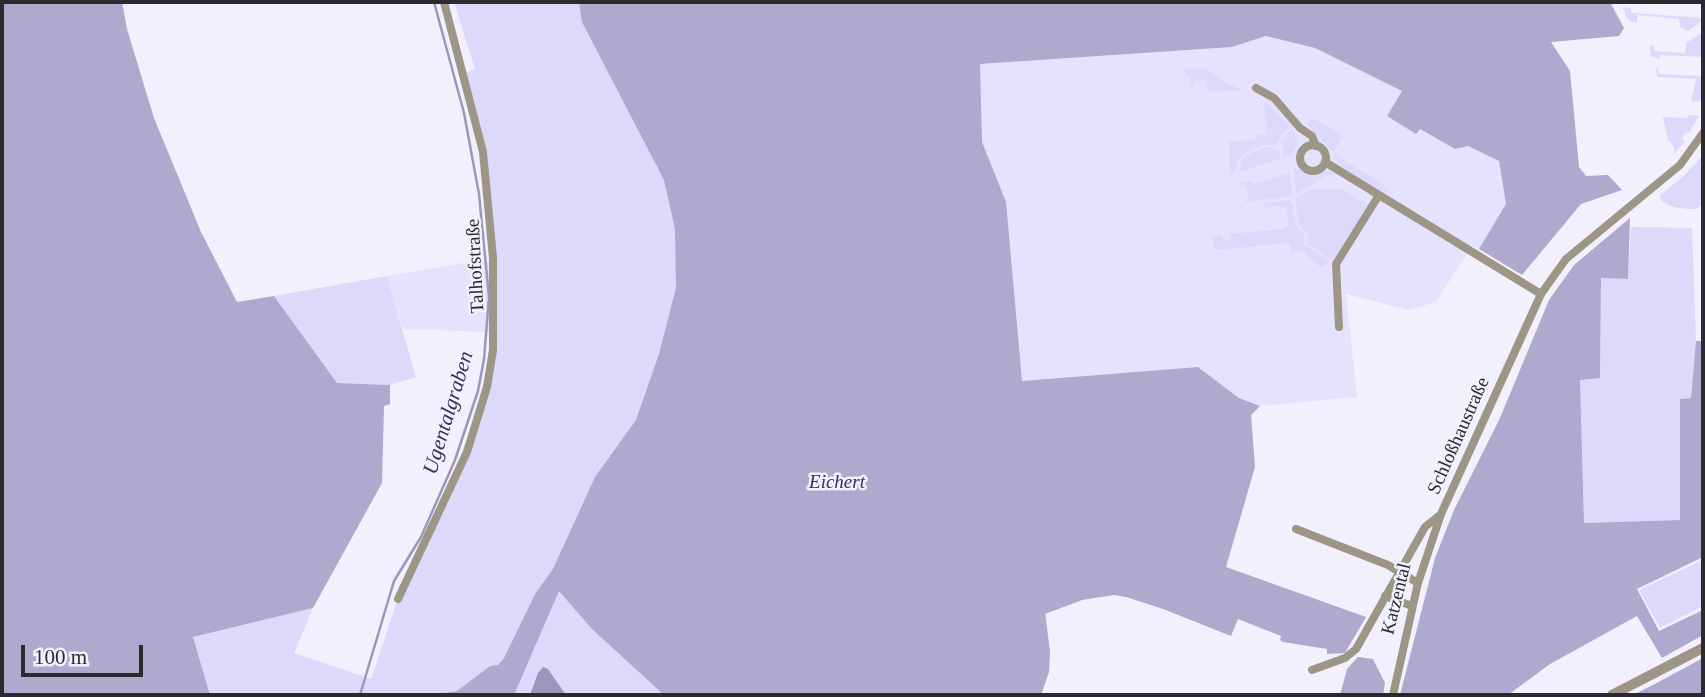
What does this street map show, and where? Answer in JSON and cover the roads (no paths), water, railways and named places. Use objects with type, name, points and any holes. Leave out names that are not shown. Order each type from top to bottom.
[{"type":"street","name":"Talhofstraße","points":[[398,599],[467,452],[487,387],[493,350],[493,254],[483,152],[444,2]]},
{"type":"street","points":[[1256,88],[1274,98],[1300,128],[1312,136],[1311,146],[1301,157],[1304,166],[1315,170],[1325,162],[1324,152],[1311,146]]},
{"type":"street","name":"Schloßhaustraße","points":[[1312,670],[1345,658],[1353,652],[1427,525],[1441,514],[1541,294],[1566,259],[1680,165],[1703,133]]},
{"type":"street","points":[[1325,162],[1541,294]]},
{"type":"street","points":[[1339,327],[1336,264],[1379,195]]},
{"type":"street","name":"Katzental","points":[[1393,695],[1418,583],[1441,514]]},
{"type":"street","points":[[1296,528],[1357,551],[1418,583]]},
{"type":"street","points":[[1385,596],[1412,607]]},
{"type":"street","points":[[1612,695],[1703,648]]},
{"type":"waterway","name":"Ugentalgraben","points":[[360,695],[394,581],[421,537],[455,460],[478,391],[484,359],[489,297],[479,194],[464,113],[434,2]]},
{"type":"park label","name":"Eichert","points":[[837,483]]}]
